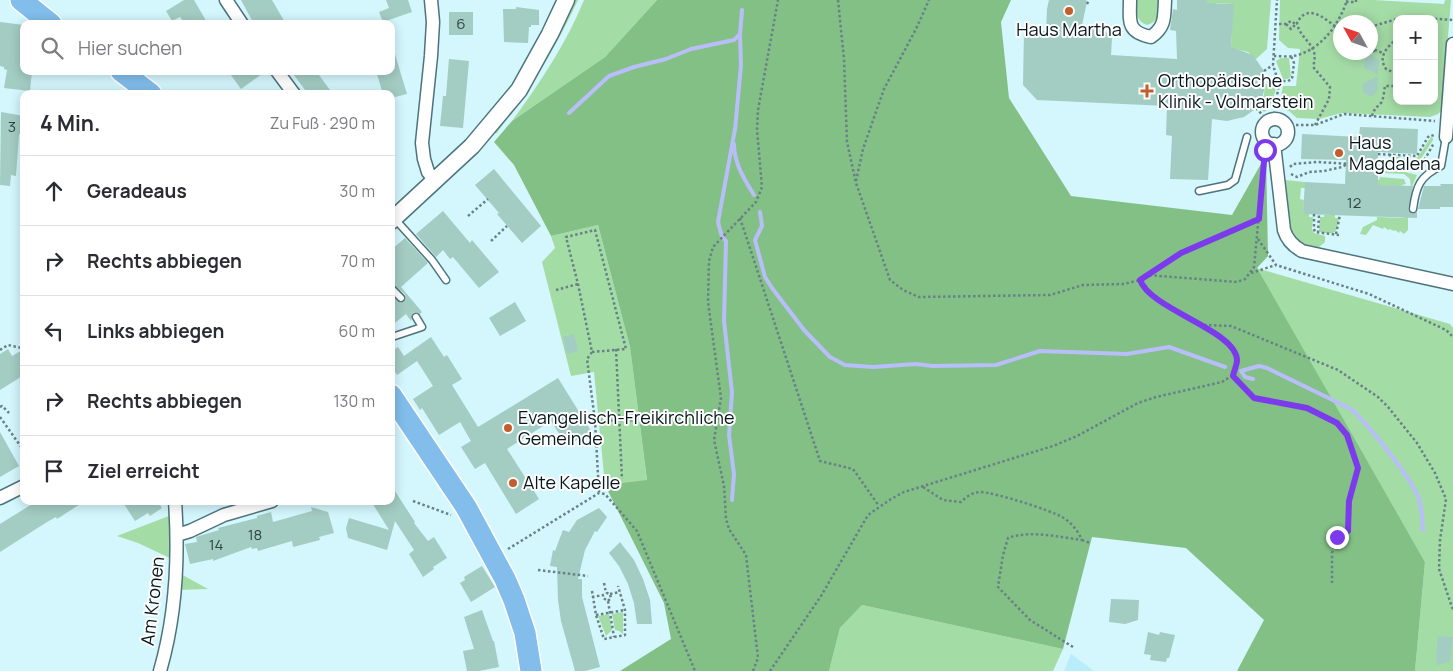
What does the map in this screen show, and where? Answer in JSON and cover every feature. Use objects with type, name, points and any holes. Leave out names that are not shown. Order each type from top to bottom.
[{"type":"main road","points":[[21,0],[46,20]]},
{"type":"main road","points":[[126,75],[146,90]]},
{"type":"main road","points":[[395,400],[466,506],[494,557],[517,608],[525,633],[531,671]]},
{"type":"street","points":[[226,0],[239,20]]},
{"type":"street","points":[[431,0],[431,56],[422,143],[428,172],[434,180]]},
{"type":"street","points":[[395,216],[477,141],[519,90],[550,34],[566,0]]},
{"type":"street","points":[[1130,0],[1130,21],[1133,30],[1151,37],[1159,30],[1163,22],[1165,0]]},
{"type":"street","points":[[1446,137],[1453,44]]},
{"type":"street","points":[[280,75],[291,90]]},
{"type":"street","points":[[1278,119],[1286,125],[1287,131],[1284,140],[1274,144],[1269,143],[1263,137],[1262,128],[1270,120],[1278,119]]},
{"type":"street","points":[[1274,144],[1284,230],[1286,237],[1296,248],[1453,284]]},
{"type":"street","points":[[0,498],[20,488]]},
{"type":"street","name":"Am Kronen","points":[[160,671],[172,621],[177,535],[175,505]]},
{"type":"street","name":"Am Kronen","points":[[177,535],[224,515],[258,505]]},
{"type":"lane","points":[[1413,209],[1415,195],[1422,178],[1441,166],[1446,137]]},
{"type":"lane","points":[[1199,191],[1228,185],[1235,180],[1247,138]]},
{"type":"lane","points":[[395,222],[432,260],[446,280]]},
{"type":"lane","points":[[395,292],[401,298]]},
{"type":"lane","points":[[395,336],[422,327],[416,317]]},
{"type":"path","points":[[753,671],[758,658],[746,555],[729,529],[726,519],[724,486],[714,440],[722,398],[708,302],[709,260],[713,247],[756,202],[762,187],[757,130],[758,110],[778,0]]},
{"type":"path","points":[[838,0],[844,59],[847,142],[856,183],[890,280],[903,290],[919,297],[1050,295],[1083,285],[1124,284],[1140,280],[1181,253],[1259,219]]},
{"type":"path","points":[[856,183],[863,149],[884,89],[929,0]]},
{"type":"path","points":[[1087,4],[1089,0]]},
{"type":"path","points":[[1256,108],[1270,120],[1279,84],[1273,65],[1277,0]]},
{"type":"path","points":[[1340,15],[1347,1],[1356,2],[1356,0]]},
{"type":"path","points":[[1286,24],[1291,29],[1302,15],[1317,12],[1333,25]]},
{"type":"path","points":[[1438,19],[1453,20]]},
{"type":"path","points":[[1279,24],[1286,24],[1291,21],[1296,25],[1315,54],[1314,68],[1326,81],[1331,92],[1315,125]]},
{"type":"path","points":[[1378,25],[1393,21]]},
{"type":"path","points":[[1273,56],[1292,56],[1312,48],[1323,42],[1333,27]]},
{"type":"path","points":[[1393,42],[1383,53],[1383,65],[1393,73]]},
{"type":"path","points":[[1378,51],[1383,53]]},
{"type":"path","points":[[1278,81],[1292,79],[1294,64],[1292,56]]},
{"type":"path","points":[[1264,71],[1273,65]]},
{"type":"path","points":[[1372,116],[1375,107],[1383,98],[1385,86],[1393,86]]},
{"type":"path","points":[[1286,125],[1315,125],[1344,114],[1447,122]]},
{"type":"path","points":[[1378,154],[1390,154],[1417,156],[1428,137],[1431,135],[1435,137],[1434,143],[1420,165],[1414,169],[1396,165],[1391,160],[1390,154]]},
{"type":"path","points":[[1347,164],[1324,171],[1309,172],[1297,177],[1290,172],[1291,165],[1293,164],[1340,162],[1352,164]]},
{"type":"path","points":[[1147,276],[1237,282],[1246,279],[1254,267],[1263,170]]},
{"type":"path","points":[[468,216],[488,199]]},
{"type":"path","points":[[1314,214],[1314,231],[1318,234],[1338,235],[1340,216]]},
{"type":"path","points":[[1318,234],[1319,214]]},
{"type":"path","points":[[740,218],[820,461],[853,469],[879,506]]},
{"type":"path","points":[[491,241],[507,226]]},
{"type":"path","points":[[592,352],[626,349],[595,230],[566,237],[592,352],[587,359],[595,421],[599,493]]},
{"type":"path","points":[[1257,238],[1276,265]]},
{"type":"path","points":[[1251,273],[1276,265],[1369,294],[1446,330],[1453,337]]},
{"type":"path","points":[[770,671],[821,596],[868,515],[879,506],[904,492],[1054,446],[1077,436],[1138,402],[1222,382],[1233,376],[1237,361],[1234,350],[1204,325],[1180,314],[1144,288],[1140,280]]},
{"type":"path","points":[[556,290],[578,284]]},
{"type":"path","points":[[1204,325],[1231,326],[1338,370],[1378,397],[1388,407],[1417,444],[1435,473],[1446,499],[1440,540],[1439,569],[1453,610]]},
{"type":"path","points":[[0,350],[8,345],[20,348]]},
{"type":"path","points":[[616,349],[622,479]]},
{"type":"path","points":[[1233,376],[1254,398],[1307,408],[1337,423],[1347,435],[1358,468],[1349,501],[1348,531],[1337,537],[1332,553],[1332,583]]},
{"type":"path","points":[[0,408],[2,406],[9,413]]},
{"type":"path","points":[[0,417],[20,445]]},
{"type":"path","points":[[595,421],[638,420]]},
{"type":"path","points":[[923,486],[943,500],[962,502],[970,494],[981,492],[1050,511],[1064,518],[1078,531],[1082,540]]},
{"type":"path","points":[[494,557],[599,493],[605,494],[637,530],[695,671]]},
{"type":"path","points":[[413,501],[450,516],[466,506]]},
{"type":"path","points":[[1073,647],[1030,620],[998,587],[1008,538],[1016,535],[1048,535],[1090,543]]},
{"type":"path","points":[[538,570],[588,576]]},
{"type":"path","points":[[604,583],[604,600],[608,601],[614,637]]},
{"type":"path","points":[[592,591],[596,615],[604,639],[625,635],[625,610],[618,586]]},
{"type":"path","points":[[592,598],[620,592]]},
{"type":"path","points":[[608,601],[611,600],[610,594]]},
{"type":"path","points":[[596,615],[625,610]]},
{"type":"shaded area","points":[[1071,654],[1094,671],[1064,671]]},
{"type":"green space","points":[[574,0],[578,0],[551,53],[520,102],[496,134],[494,130]]},
{"type":"green space","points":[[584,0],[657,0],[605,57],[512,121],[552,63]]},
{"type":"green space","points":[[657,0],[1011,0],[1001,22],[1009,98],[1071,196],[1232,215],[1266,155],[1268,256],[1257,268],[1425,562],[1415,671],[1237,671],[1264,620],[1186,548],[1092,537],[1063,649],[862,605],[840,628],[829,671],[620,671],[671,639],[664,603],[605,485],[647,480],[630,347],[598,225],[551,236],[514,165],[494,142],[512,121],[605,57]]},
{"type":"green space","points":[[1136,0],[1161,0],[1159,12],[1151,24],[1147,25],[1138,18]]},
{"type":"green space","points":[[1207,0],[1271,0],[1267,49],[1256,59],[1248,52],[1231,48],[1233,4],[1217,3],[1206,12]]},
{"type":"green space","points":[[1280,0],[1373,0],[1444,4],[1445,0],[1451,0],[1442,110],[1430,117],[1342,113],[1319,119],[1297,118],[1289,111],[1279,107],[1283,86],[1296,86],[1300,49],[1288,48],[1279,40]]},
{"type":"green space","points":[[1281,58],[1289,58],[1291,76],[1288,79],[1283,79],[1276,61]]},
{"type":"green space","points":[[1265,84],[1277,85],[1271,104],[1264,112],[1258,106],[1264,95]]},
{"type":"green space","points":[[1431,137],[1433,140],[1417,165],[1407,167],[1393,160],[1393,156],[1410,160],[1418,157]]},
{"type":"green space","points":[[1386,167],[1417,175],[1411,189],[1410,179],[1404,174],[1383,173]]},
{"type":"green space","points":[[1380,177],[1404,179],[1406,184],[1402,186],[1369,185],[1370,180],[1379,180]]},
{"type":"green space","points":[[1285,180],[1305,182],[1305,188],[1301,188],[1300,199],[1304,200],[1303,214],[1309,214],[1309,217],[1313,217],[1312,229],[1314,233],[1325,236],[1325,242],[1318,248],[1299,242],[1294,237],[1288,222]]},
{"type":"green space","points":[[1324,215],[1335,215],[1335,218],[1339,218],[1337,229],[1333,233],[1322,233],[1319,231],[1320,217],[1324,217]]},
{"type":"green space","points":[[1408,215],[1408,230],[1404,234],[1400,231],[1399,233],[1395,230],[1388,230],[1384,227],[1383,229],[1373,225],[1366,235],[1360,234],[1363,227],[1377,220],[1377,217],[1403,218]]},
{"type":"green space","points":[[598,225],[630,347],[647,481],[605,485],[594,372],[571,376],[542,262],[555,248],[551,236]]},
{"type":"green space","points":[[1256,268],[1450,324],[1453,328],[1453,671],[1415,671],[1425,562]]},
{"type":"green space","points":[[174,514],[172,559],[138,543],[117,536]]},
{"type":"green space","points":[[179,573],[208,589],[178,590]]},
{"type":"green space","points":[[862,605],[1063,649],[1053,671],[829,671],[840,628]]},
{"type":"green space","points":[[623,612],[623,634],[615,630],[612,614]]},
{"type":"green space","points":[[609,614],[612,630],[606,636],[598,616]]},
{"type":"building","points":[[184,0],[194,0],[206,20],[182,20],[180,17],[171,20],[166,11]]},
{"type":"building","points":[[241,0],[272,0],[284,20],[252,20]]},
{"type":"building","points":[[386,0],[408,0],[412,12],[389,20],[382,20],[379,12],[389,8]]},
{"type":"building","name":"Orthopädische Klinik - Volmarstein","points":[[1049,0],[1086,0],[1082,25],[1100,26],[1112,38],[1111,55],[1177,59],[1176,31],[1170,30],[1173,9],[1177,10],[1177,0],[1207,0],[1207,3],[1234,4],[1231,47],[1253,55],[1264,71],[1265,87],[1261,102],[1244,117],[1227,121],[1212,119],[1208,180],[1170,179],[1172,136],[1166,135],[1167,106],[1037,100],[1023,85],[1024,31],[1046,31]]},
{"type":"building","points":[[516,7],[539,10],[539,25],[531,25],[529,27],[528,43],[504,42],[503,9],[516,9]]},
{"type":"building","points":[[449,12],[473,12],[473,35],[449,35]]},
{"type":"building","points":[[0,22],[20,24],[20,75],[32,75],[30,90],[4,88],[7,70],[0,66]]},
{"type":"building","points":[[395,54],[407,94],[395,97],[395,90],[382,90],[377,75],[395,75]]},
{"type":"building","points":[[449,59],[469,61],[463,128],[440,126],[443,96],[446,96]]},
{"type":"building","points":[[1365,60],[1379,60],[1378,75],[1364,68]]},
{"type":"building","points":[[231,75],[260,75],[241,89]]},
{"type":"building","points":[[294,75],[319,75],[330,90],[305,90]]},
{"type":"building","points":[[1378,76],[1377,92],[1371,97],[1363,92],[1363,83]]},
{"type":"building","points":[[1,112],[20,115],[20,134],[16,176],[11,175],[10,186],[0,185]]},
{"type":"building","points":[[1360,127],[1418,129],[1417,154],[1378,152],[1378,185],[1413,186],[1408,210],[1412,214],[1417,212],[1417,218],[1303,214],[1305,182],[1345,184],[1346,160],[1301,159],[1302,134],[1359,137]]},
{"type":"building","points":[[494,169],[541,226],[522,243],[475,185]]},
{"type":"building","points":[[1440,184],[1453,184],[1453,207],[1418,209],[1424,186],[1441,186]]},
{"type":"building","points":[[443,211],[470,243],[472,240],[499,272],[479,288],[453,257],[450,259],[443,250],[436,257],[416,234]]},
{"type":"building","points":[[405,238],[428,263],[401,287],[422,312],[420,314],[413,313],[411,321],[406,314],[395,323],[395,299],[400,303],[406,299],[405,294],[395,286],[395,247]]},
{"type":"building","points":[[515,302],[526,321],[500,336],[489,318]]},
{"type":"building","points":[[574,334],[578,351],[567,354],[563,337]]},
{"type":"building","points":[[431,337],[444,357],[447,355],[462,379],[452,385],[478,427],[558,378],[591,431],[567,446],[551,421],[507,449],[539,499],[516,514],[485,463],[475,469],[461,447],[471,441],[460,422],[439,435],[422,408],[420,410],[413,399],[433,386],[417,361],[397,375],[395,372],[395,349],[398,347],[404,356]]},
{"type":"building","points":[[8,349],[12,356],[20,351],[20,378],[0,390],[0,354]]},
{"type":"building","points":[[0,432],[19,466],[0,477]]},
{"type":"building","points":[[395,491],[414,523],[428,541],[434,537],[447,558],[433,567],[434,569],[423,577],[409,554],[414,550],[395,521],[387,550],[348,538],[346,528],[349,518],[389,530],[373,505],[395,505]]},
{"type":"building","points":[[31,505],[79,505],[57,519],[56,517],[47,522],[0,552],[0,524]]},
{"type":"building","points":[[125,505],[160,505],[162,508],[150,516],[148,513],[135,521]]},
{"type":"building","points":[[311,507],[328,512],[334,533],[319,537],[320,540],[293,547],[292,541],[258,551],[257,548],[252,549],[251,547],[213,561],[213,559],[190,564],[185,544],[197,542],[196,537],[219,530],[218,528],[257,518],[257,516],[271,512],[273,522],[312,511]]},
{"type":"building","points":[[599,508],[607,517],[597,532],[595,531],[585,550],[578,579],[582,579],[582,597],[600,667],[585,671],[575,671],[561,621],[557,567],[550,566],[553,550],[555,551],[563,530],[569,532],[577,520]]},
{"type":"building","points":[[620,542],[634,560],[643,579],[650,600],[652,624],[637,624],[634,603],[628,584],[619,566],[609,553]]},
{"type":"building","points":[[482,566],[495,587],[471,602],[460,583],[465,580],[464,577]]},
{"type":"building","points":[[1111,599],[1139,600],[1138,620],[1125,624],[1109,622]]},
{"type":"building","points":[[482,610],[494,641],[499,667],[467,671],[463,651],[474,649],[464,617]]},
{"type":"building","points":[[1148,632],[1159,635],[1160,632],[1175,635],[1169,658],[1167,658],[1166,662],[1150,660],[1151,655],[1144,654]]},
{"type":"building","points":[[1438,636],[1453,637],[1450,662],[1437,665],[1436,657]]},
{"type":"waterway","points":[[735,130],[741,65],[740,34],[742,10]]},
{"type":"waterway","points":[[569,113],[609,76],[666,59],[691,49],[734,40],[740,34]]},
{"type":"waterway","points":[[732,500],[734,474],[729,435],[732,392],[724,321],[726,241],[722,237],[718,222],[735,129]]},
{"type":"waterway","points":[[734,144],[734,151],[743,177],[754,195]]},
{"type":"waterway","points":[[760,212],[762,226],[755,240],[765,277],[804,330],[830,357],[845,365],[873,367],[916,364],[933,366],[996,365],[1040,351],[1127,354],[1169,347],[1225,367]]},
{"type":"waterway","points":[[1253,379],[1245,377],[1241,371],[1259,366],[1267,368],[1351,409],[1367,426],[1408,478],[1419,499],[1423,530]]},
{"type":"place","name":"Haus Martha","points":[[1069,11]]},
{"type":"place","name":"Orthopädische Klinik - Volmarstein","points":[[1147,91]]},
{"type":"place","name":"Haus Magdalena","points":[[1339,153]]},
{"type":"place","name":"Evangelisch-Freikirchliche Gemeinde","points":[[508,428]]},
{"type":"place","name":"Alte Kapelle","points":[[513,483]]},
{"type":"route","points":[[1265,150],[1259,219],[1181,253],[1140,280],[1144,288],[1180,314],[1204,325],[1234,350],[1237,361],[1233,376],[1254,398],[1307,408],[1337,423],[1347,435],[1358,468],[1349,501],[1348,531],[1337,537]]}]
